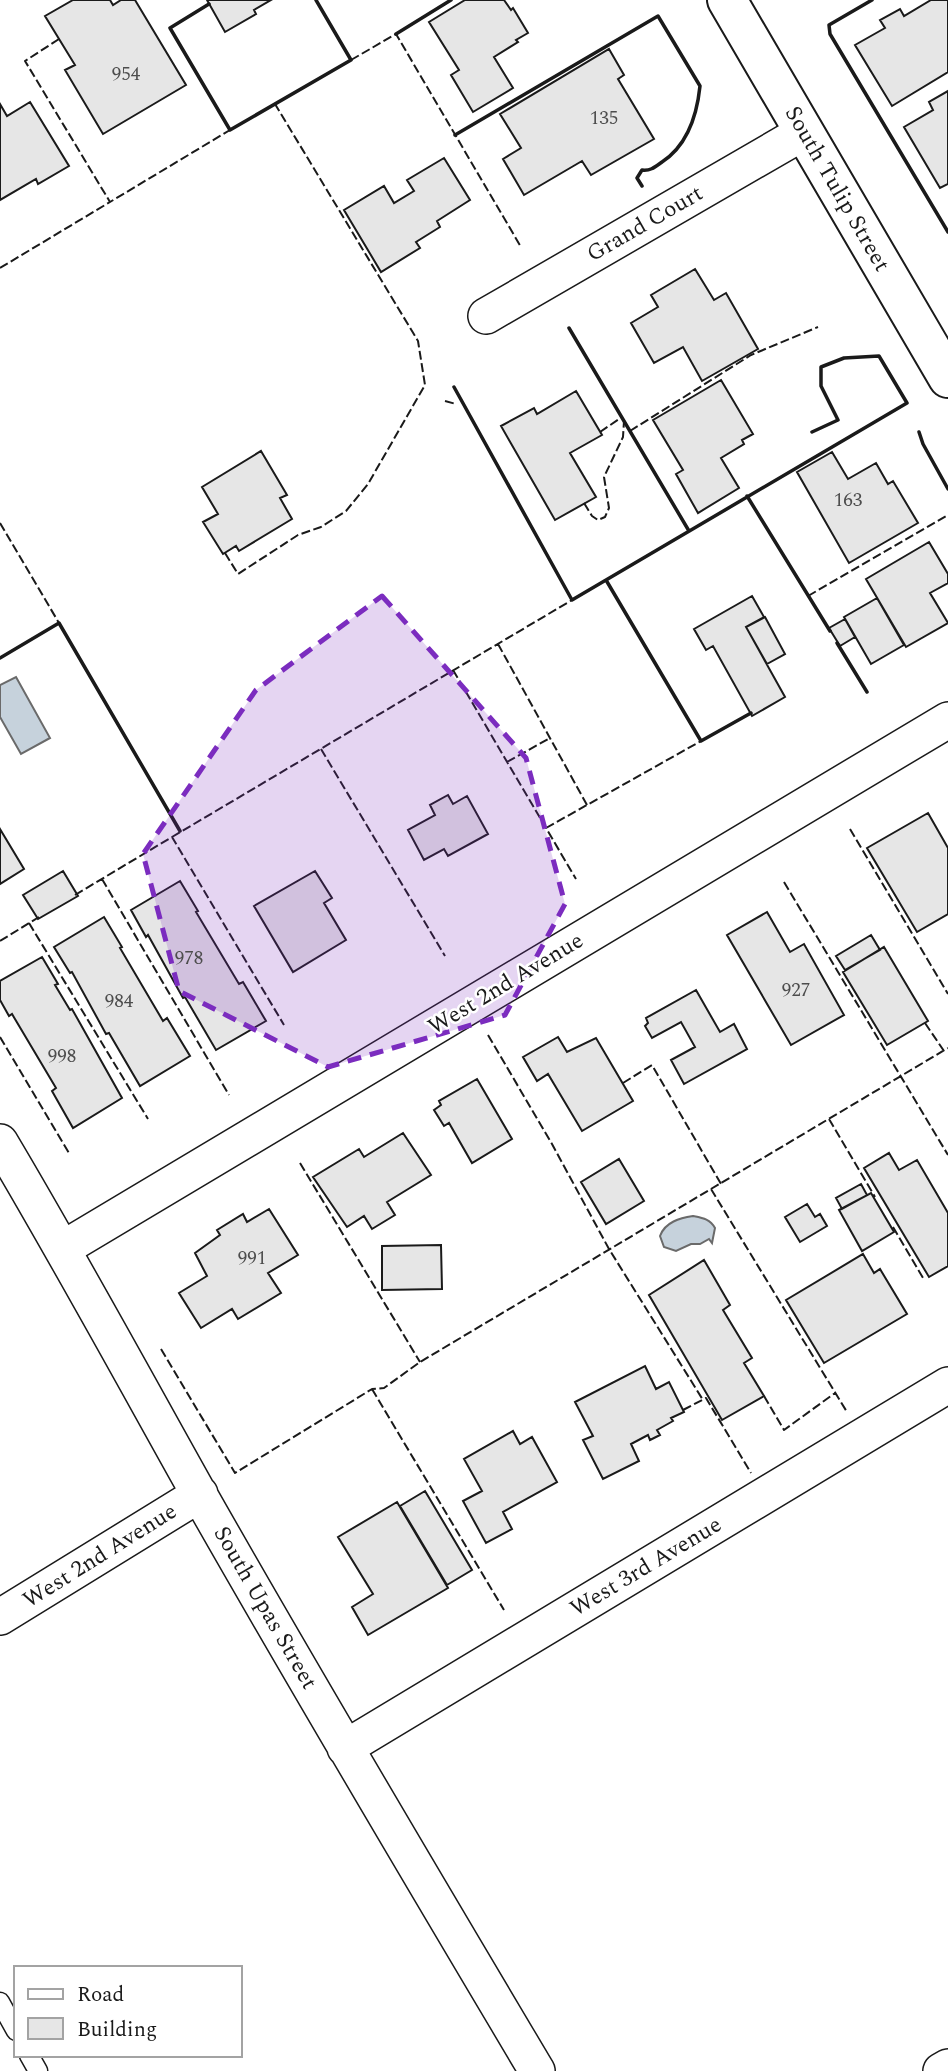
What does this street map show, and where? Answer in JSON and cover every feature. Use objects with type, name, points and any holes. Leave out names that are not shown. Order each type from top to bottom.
[{"type":"street","name":"South Tulip Street","points":[[727,0],[947,373]]},
{"type":"street","name":"Grand Court","points":[[486,316],[804,132]]},
{"type":"street","name":"West 2nd Avenue","points":[[64,1248],[948,720]]},
{"type":"street","name":"South Upas Street","points":[[0,1142],[64,1248],[345,1748],[537,2071]]},
{"type":"street","name":"West 3rd Avenue","points":[[345,1748],[948,1385]]},
{"type":"street","name":"West 2nd Avenue","points":[[0,1617],[200,1494]]},
{"type":"street","points":[[941,2071],[948,2067]]},
{"type":"lane","points":[[0,2002],[14,2027]]},
{"type":"highlighted area","points":[[382,596],[526,758],[565,904],[505,1015],[328,1067],[179,991],[143,854],[256,690]]},
{"type":"shaded area","points":[[16,677],[50,738],[21,754],[0,717],[0,685]]},
{"type":"shaded area","points":[[693,1216],[706,1219],[713,1225],[715,1228],[712,1243],[709,1239],[676,1251],[664,1247],[660,1236],[665,1227]]},
{"type":"building","points":[[73,0],[110,0],[113,5],[121,0],[135,0],[186,85],[103,134],[65,70],[75,65],[45,16]]},
{"type":"building","points":[[207,0],[271,0],[254,10],[256,14],[225,32]]},
{"type":"building","points":[[465,0],[504,0],[511,10],[513,8],[528,33],[494,57],[513,88],[473,112],[451,75],[459,70],[429,22]]},
{"type":"building","points":[[931,0],[948,0],[948,72],[892,106],[855,45],[885,28],[880,20],[900,9],[904,16]]},
{"type":"building","points":[[609,49],[624,75],[618,79],[654,139],[591,175],[582,161],[524,195],[503,159],[521,148],[500,114]]},
{"type":"building","points":[[948,91],[948,184],[940,188],[904,127],[933,110],[929,102]]},
{"type":"building","points":[[30,102],[69,166],[38,184],[36,179],[0,200],[0,104],[7,116]]},
{"type":"building","points":[[444,158],[470,200],[437,221],[440,227],[416,242],[420,248],[381,272],[344,210],[384,186],[394,203],[414,191],[407,180]]},
{"type":"building","points":[[695,269],[714,300],[726,293],[758,349],[702,381],[683,347],[654,363],[631,323],[658,307],[651,295]]},
{"type":"building","points":[[721,380],[753,434],[742,440],[744,444],[721,458],[739,488],[698,513],[676,474],[683,470],[653,420]]},
{"type":"building","points":[[576,391],[602,435],[570,453],[596,497],[555,520],[501,426],[534,408],[537,414]]},
{"type":"building","points":[[261,451],[287,495],[280,498],[292,519],[239,551],[236,546],[223,554],[203,522],[218,514],[202,487]]},
{"type":"building","points":[[832,452],[848,479],[876,463],[888,484],[893,481],[918,523],[849,563],[797,472]]},
{"type":"building","points":[[929,542],[948,574],[948,583],[930,593],[948,623],[906,647],[866,579]]},
{"type":"building","points":[[752,596],[764,617],[746,627],[785,697],[752,716],[713,646],[706,650],[694,629]]},
{"type":"building","points":[[877,598],[904,645],[871,664],[844,617]]},
{"type":"building","points":[[765,617],[785,654],[767,664],[746,627]]},
{"type":"building","points":[[845,619],[855,637],[840,646],[829,628]]},
{"type":"building","points":[[448,795],[453,804],[467,796],[488,834],[448,856],[444,849],[424,860],[408,830],[435,815],[430,805]]},
{"type":"building","points":[[928,813],[948,848],[948,914],[917,932],[867,848]]},
{"type":"building","points":[[0,829],[24,869],[0,884]]},
{"type":"building","points":[[63,871],[78,896],[38,919],[23,895]]},
{"type":"building","points":[[315,871],[332,898],[324,903],[346,940],[293,972],[254,906]]},
{"type":"building","points":[[180,881],[239,984],[243,982],[266,1021],[216,1050],[131,910]]},
{"type":"building","points":[[767,912],[790,952],[804,944],[844,1015],[791,1045],[727,935]]},
{"type":"building","points":[[104,917],[163,1021],[167,1018],[190,1056],[140,1086],[109,1033],[106,1034],[72,972],[70,973],[54,947]]},
{"type":"building","points":[[871,935],[880,950],[845,970],[836,956]]},
{"type":"building","points":[[884,947],[928,1021],[887,1045],[843,972]]},
{"type":"building","points":[[42,957],[58,984],[55,985],[70,1010],[72,1009],[122,1098],[73,1128],[52,1091],[56,1088],[12,1014],[9,1016],[0,1000],[0,981]]},
{"type":"building","points":[[696,990],[720,1032],[734,1024],[747,1049],[684,1084],[671,1060],[695,1047],[681,1022],[652,1038],[645,1026],[648,1023],[646,1018]]},
{"type":"building","points":[[558,1037],[567,1052],[596,1038],[633,1101],[582,1131],[548,1074],[537,1081],[523,1057]]},
{"type":"building","points":[[477,1079],[512,1139],[472,1163],[449,1123],[444,1126],[434,1110],[441,1105],[439,1101]]},
{"type":"building","points":[[403,1133],[431,1175],[387,1202],[395,1215],[372,1229],[364,1216],[347,1227],[313,1177],[359,1149],[364,1157]]},
{"type":"building","points":[[889,1153],[899,1170],[917,1160],[948,1213],[948,1266],[929,1277],[864,1168]]},
{"type":"building","points":[[619,1159],[644,1201],[606,1224],[581,1182]]},
{"type":"building","points":[[861,1184],[867,1195],[842,1209],[836,1198]]},
{"type":"building","points":[[871,1193],[894,1232],[862,1251],[839,1210]]},
{"type":"building","points":[[807,1204],[815,1217],[820,1214],[827,1226],[800,1242],[785,1217]]},
{"type":"building","points":[[269,1209],[298,1255],[268,1273],[281,1293],[238,1319],[232,1309],[201,1328],[179,1293],[207,1276],[195,1253],[220,1235],[217,1230],[243,1214],[247,1222]]},
{"type":"building","points":[[441,1245],[442,1289],[382,1290],[382,1246]]},
{"type":"building","points":[[863,1254],[874,1273],[880,1269],[907,1314],[824,1363],[786,1300]]},
{"type":"building","points":[[704,1260],[730,1305],[723,1310],[752,1358],[744,1363],[764,1396],[722,1420],[649,1295]]},
{"type":"building","points":[[645,1366],[656,1389],[669,1382],[684,1412],[671,1418],[673,1421],[657,1430],[660,1435],[650,1440],[648,1435],[631,1444],[639,1461],[603,1479],[583,1440],[593,1436],[575,1402]]},
{"type":"building","points":[[513,1431],[520,1444],[532,1437],[557,1482],[503,1512],[512,1529],[486,1543],[463,1501],[482,1491],[464,1459]]},
{"type":"building","points":[[425,1491],[472,1570],[447,1585],[400,1506]]},
{"type":"building","points":[[397,1502],[448,1588],[368,1635],[352,1607],[373,1594],[338,1537]]},
{"type":"fence","points":[[351,60],[396,34],[521,247]]},
{"type":"fence","points":[[59,39],[25,61],[110,202],[230,130]]},
{"type":"fence","points":[[225,553],[238,574],[298,535],[321,527],[346,511],[368,484],[425,385],[418,341],[275,104]]},
{"type":"fence","points":[[0,268],[110,202]]},
{"type":"fence","points":[[630,431],[751,355],[818,327]]},
{"type":"fence","points":[[445,401],[456,404]]},
{"type":"fence","points":[[600,432],[622,417]]},
{"type":"fence","points":[[584,503],[592,516],[598,520],[605,517],[609,508],[604,477],[623,437],[624,421]]},
{"type":"fence","points":[[808,596],[948,515]]},
{"type":"fence","points":[[0,523],[59,623]]},
{"type":"fence","points":[[172,837],[572,600]]},
{"type":"fence","points":[[498,644],[587,805]]},
{"type":"fence","points":[[453,670],[576,879]]},
{"type":"fence","points":[[507,762],[550,738]]},
{"type":"fence","points":[[546,828],[701,741]]},
{"type":"fence","points":[[321,749],[445,956]]},
{"type":"fence","points":[[850,829],[948,994]]},
{"type":"fence","points":[[75,895],[172,837],[284,1025]]},
{"type":"fence","points":[[102,879],[229,1095]]},
{"type":"fence","points":[[784,882],[948,1155]]},
{"type":"fence","points":[[0,941],[39,917]]},
{"type":"fence","points":[[29,923],[148,1119]]},
{"type":"fence","points":[[925,1023],[944,1051]]},
{"type":"fence","points":[[488,1035],[609,1249],[703,1400]]},
{"type":"fence","points":[[0,1037],[69,1153]]},
{"type":"fence","points":[[161,1349],[235,1473],[372,1389],[384,1388],[420,1362],[948,1048]]},
{"type":"fence","points":[[623,1083],[652,1065],[721,1184]]},
{"type":"fence","points":[[829,1119],[875,1197]]},
{"type":"fence","points":[[300,1163],[420,1362]]},
{"type":"fence","points":[[711,1189],[847,1412]]},
{"type":"fence","points":[[893,1227],[923,1278]]},
{"type":"fence","points":[[372,1389],[504,1610]]},
{"type":"fence","points":[[764,1396],[784,1430],[835,1393]]},
{"type":"fence","points":[[683,1410],[706,1398],[751,1473]]},
{"type":"wall","points":[[209,4],[170,28],[230,130],[351,60],[316,0]]},
{"type":"wall","points":[[396,34],[451,0]]},
{"type":"wall","points":[[872,0],[829,25],[830,34],[948,232]]},
{"type":"wall","points":[[455,135],[658,16],[700,86],[694,118],[685,138],[662,162],[642,170],[637,178],[642,186]]},
{"type":"wall","points":[[569,328],[689,531]]},
{"type":"wall","points":[[454,387],[572,600],[907,403],[879,356],[844,358],[821,367],[821,386],[838,420],[812,432]]},
{"type":"wall","points":[[919,432],[948,489]]},
{"type":"wall","points":[[747,496],[830,631]]},
{"type":"wall","points":[[606,580],[701,741],[751,713]]},
{"type":"wall","points":[[0,658],[59,623],[180,831]]},
{"type":"wall","points":[[837,643],[867,692]]}]
